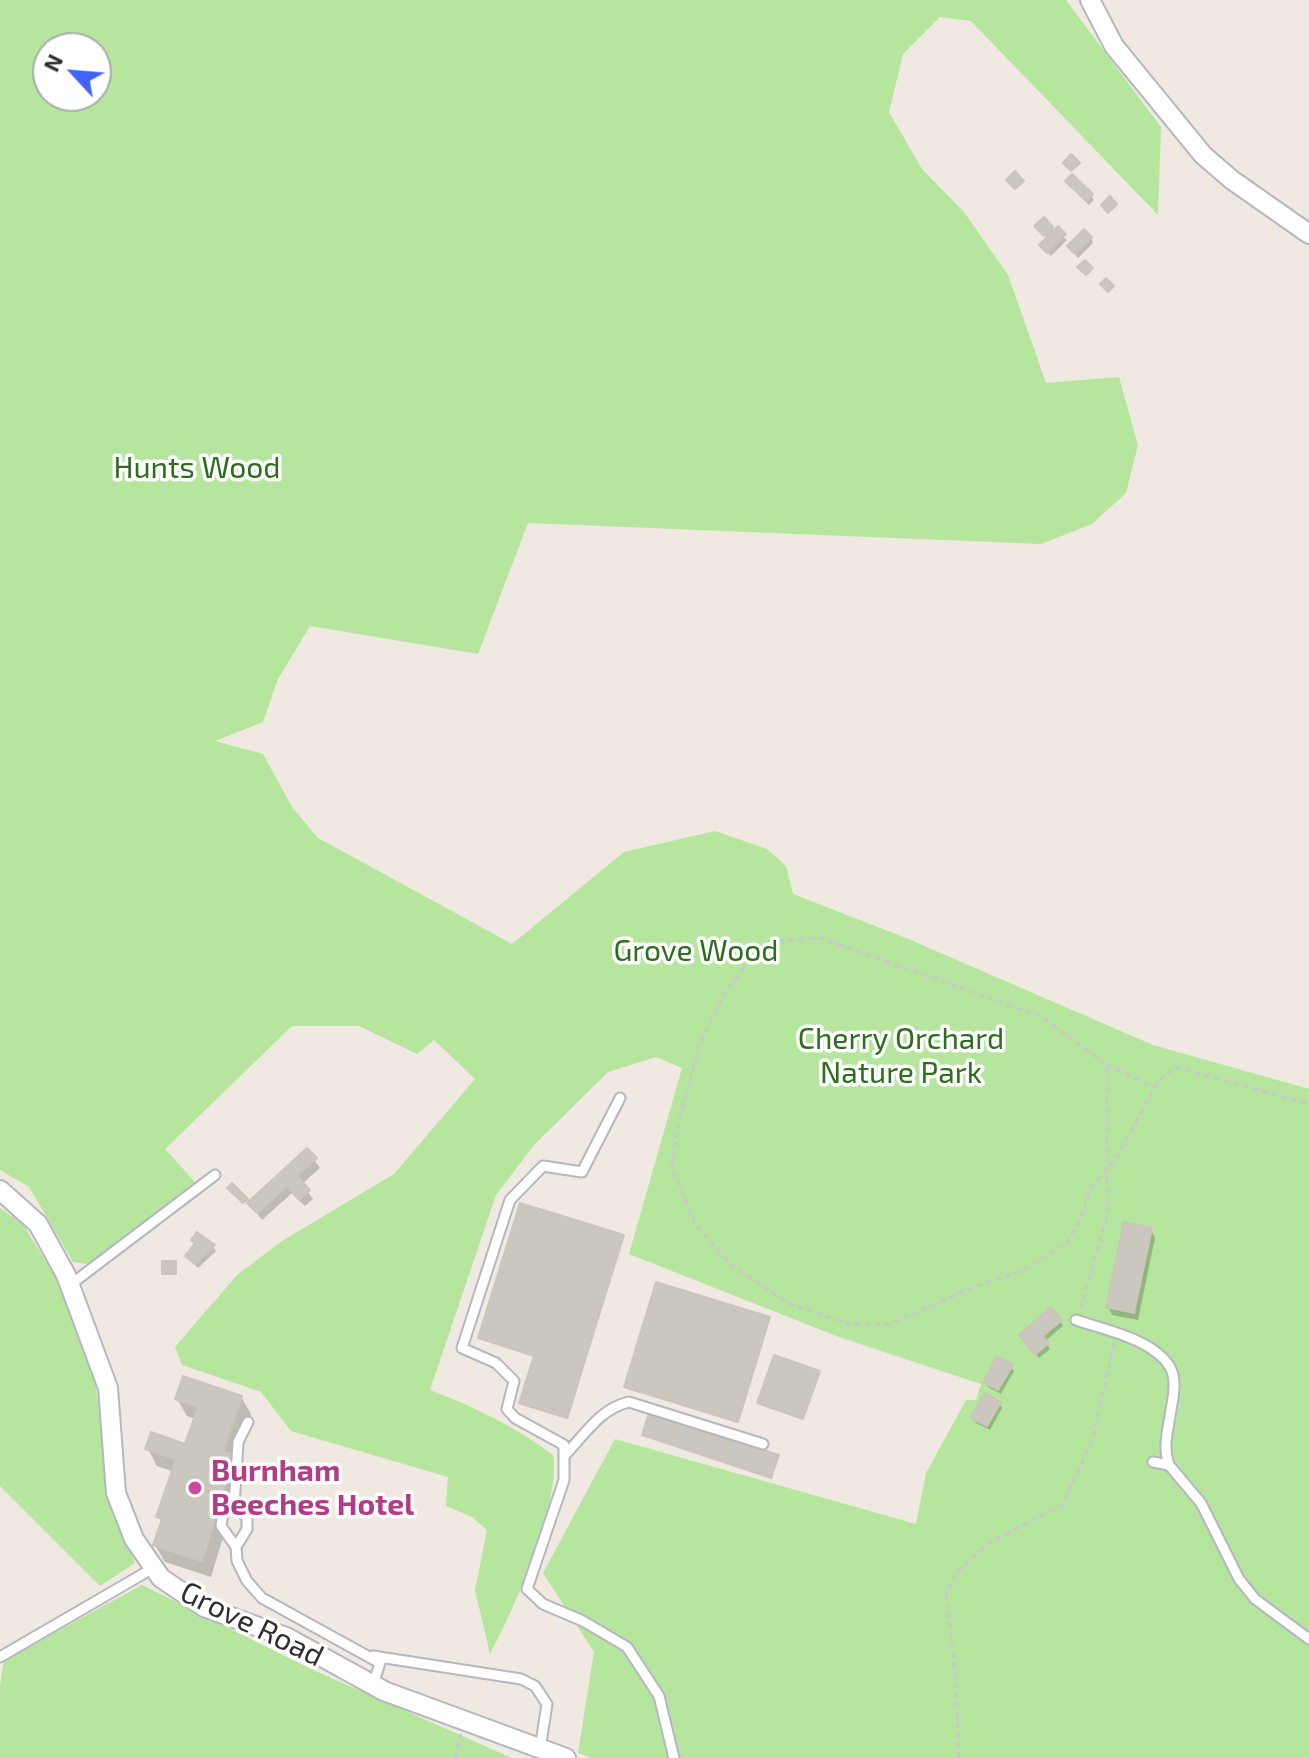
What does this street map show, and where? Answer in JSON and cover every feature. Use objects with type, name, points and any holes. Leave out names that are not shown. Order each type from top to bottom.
[{"type":"street","points":[[1090,0],[1114,46],[1203,155],[1232,180],[1309,234]]},
{"type":"street","name":"Grove Road","points":[[0,1190],[38,1224],[70,1285],[108,1388],[116,1493],[134,1539],[161,1578],[204,1607],[286,1637],[373,1685],[464,1722],[566,1758]]},
{"type":"lane","points":[[620,1098],[582,1172],[543,1166],[510,1200],[462,1348],[496,1363],[514,1381],[507,1409],[515,1418],[564,1445],[564,1480],[527,1589],[543,1604],[583,1621],[627,1647],[659,1696],[674,1758]]},
{"type":"lane","points":[[70,1285],[215,1175]]},
{"type":"lane","points":[[1076,1320],[1152,1351],[1170,1368],[1174,1384],[1164,1451],[1169,1465],[1201,1503],[1239,1579],[1255,1599],[1309,1639]]},
{"type":"lane","points":[[564,1456],[591,1429],[598,1416],[629,1402],[763,1444]]},
{"type":"lane","points":[[234,1507],[238,1442],[248,1422]]},
{"type":"lane","points":[[1153,1462],[1169,1465]]},
{"type":"lane","points":[[236,1547],[226,1536],[221,1520],[228,1508],[234,1507],[247,1517],[247,1529],[236,1547],[237,1561],[247,1581],[262,1598],[380,1663],[373,1685]]},
{"type":"lane","points":[[0,1657],[155,1567]]},
{"type":"lane","points":[[368,1656],[521,1679],[535,1686],[547,1704],[540,1749]]},
{"type":"path","points":[[1155,1087],[1107,1065],[1040,1016],[835,942],[820,938],[784,940],[753,955],[725,993],[700,1043],[679,1120],[672,1167],[695,1224],[732,1266],[790,1304],[853,1325],[890,1324],[1043,1261],[1066,1244],[1081,1218],[1090,1189],[1117,1157],[1155,1087],[1176,1067],[1309,1104]]},
{"type":"path","points":[[1076,1320],[1107,1217],[1107,1065]]},
{"type":"path","points":[[959,1758],[956,1679],[946,1594],[958,1571],[989,1543],[1062,1505],[1092,1441],[1097,1404],[1116,1334]]},
{"type":"path","points":[[455,1758],[464,1722]]},
{"type":"green space","points":[[0,0],[1066,0],[1161,127],[1158,215],[971,21],[940,17],[903,54],[889,112],[922,169],[964,212],[1008,275],[1046,383],[1119,377],[1138,445],[1126,493],[1092,524],[1041,544],[528,523],[478,654],[310,626],[278,679],[263,722],[215,741],[263,754],[292,807],[318,838],[512,944],[624,852],[715,831],[767,849],[786,866],[793,894],[906,938],[1153,1045],[1309,1089],[1309,1758],[592,1758],[578,1753],[594,1652],[543,1573],[615,1439],[916,1524],[926,1473],[966,1400],[976,1400],[981,1384],[839,1337],[629,1254],[682,1068],[656,1057],[608,1072],[534,1145],[496,1195],[430,1390],[494,1418],[553,1455],[550,1500],[534,1556],[490,1654],[475,1590],[487,1530],[472,1517],[446,1506],[448,1477],[291,1431],[261,1392],[182,1365],[175,1347],[237,1275],[282,1241],[394,1174],[475,1079],[434,1040],[417,1054],[359,1026],[292,1026],[165,1149],[195,1182],[88,1264],[73,1262],[29,1187],[0,1170]]},
{"type":"green space","points":[[0,1208],[23,1224],[60,1285],[94,1371],[109,1499],[135,1563],[100,1586],[0,1486]]},
{"type":"green space","points":[[142,1585],[311,1669],[512,1758],[0,1758],[0,1685],[4,1660]]},
{"type":"building","points":[[1071,154],[1080,163],[1071,171],[1063,163]]},
{"type":"building","points":[[1015,171],[1024,181],[1015,189],[1006,180]]},
{"type":"building","points":[[1072,174],[1093,194],[1086,201],[1065,181]]},
{"type":"building","points":[[1110,196],[1117,204],[1108,213],[1101,205]]},
{"type":"building","points":[[1044,217],[1053,227],[1044,236],[1034,226]]},
{"type":"building","points":[[1058,226],[1066,234],[1047,253],[1039,245]]},
{"type":"building","points":[[1084,229],[1092,237],[1075,254],[1067,246]]},
{"type":"building","points":[[1085,260],[1093,268],[1086,275],[1077,267]]},
{"type":"building","points":[[1106,278],[1114,286],[1108,292],[1100,284]]},
{"type":"building","points":[[307,1148],[317,1158],[297,1176],[310,1190],[299,1200],[287,1186],[257,1213],[247,1203]]},
{"type":"building","points":[[232,1183],[248,1199],[243,1203],[227,1188]]},
{"type":"building","points":[[520,1203],[624,1235],[567,1418],[519,1403],[534,1356],[478,1338]]},
{"type":"building","points":[[1124,1222],[1152,1228],[1134,1313],[1106,1307]]},
{"type":"building","points":[[197,1232],[215,1245],[195,1264],[185,1256],[195,1243],[191,1240]]},
{"type":"building","points":[[162,1261],[176,1261],[176,1274],[162,1274]]},
{"type":"building","points":[[656,1282],[770,1317],[738,1422],[624,1387]]},
{"type":"building","points":[[1051,1307],[1062,1320],[1043,1336],[1049,1343],[1035,1355],[1019,1335]]},
{"type":"building","points":[[774,1355],[820,1371],[803,1419],[757,1403]]},
{"type":"building","points":[[997,1356],[1013,1365],[998,1390],[983,1382]]},
{"type":"building","name":"Burnham Beeches Hotel","points":[[183,1376],[242,1396],[223,1452],[234,1455],[202,1561],[153,1545],[162,1519],[156,1517],[176,1459],[145,1449],[151,1432],[185,1444],[198,1407],[175,1399]]},
{"type":"building","points":[[984,1393],[1001,1402],[987,1426],[971,1418]]},
{"type":"building","points":[[649,1412],[779,1455],[771,1478],[642,1435]]},
{"type":"place","name":"Burnham Beeches Hotel","points":[[195,1488]]},
{"type":"park label","name":"Hunts Wood","points":[[197,468]]},
{"type":"park label","name":"Grove Wood","points":[[696,951]]},
{"type":"park label","name":"Cherry Orchard Nature Park","points":[[901,1056]]}]
